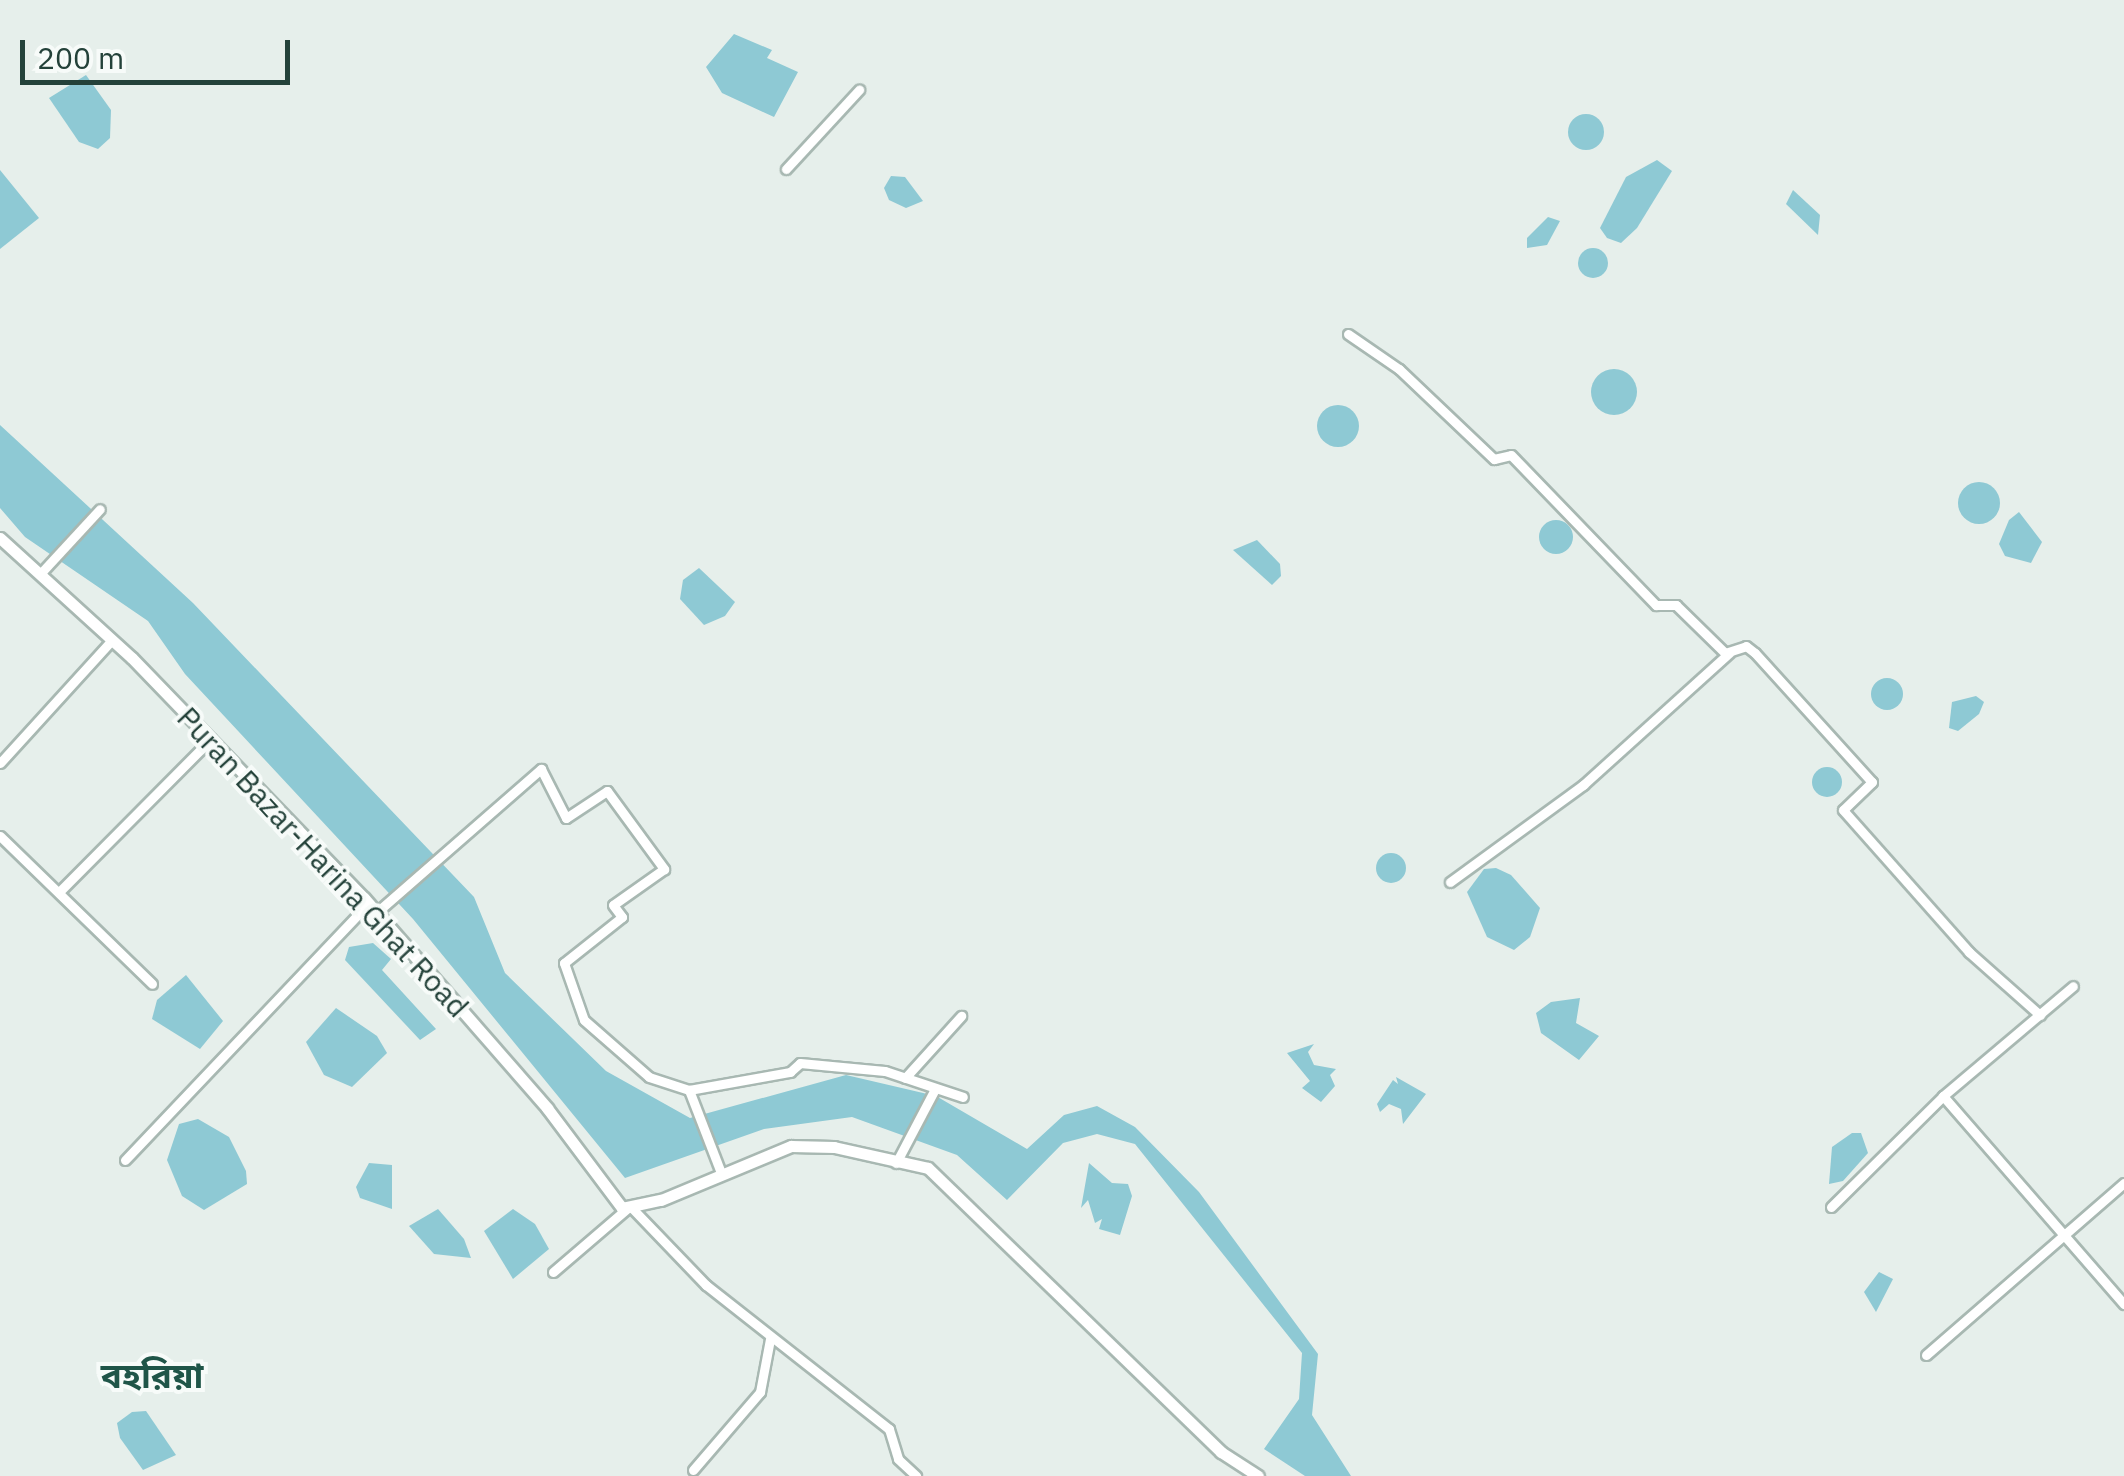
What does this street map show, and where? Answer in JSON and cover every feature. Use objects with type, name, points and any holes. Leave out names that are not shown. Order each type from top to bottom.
[{"type":"main road","name":"Puran Bazar-Harina Ghat Road","points":[[0,538],[112,640],[373,908],[547,1108],[626,1207]]},
{"type":"main road","points":[[626,1207],[791,1146],[834,1147],[894,1165],[928,1168],[1221,1452],[1258,1476]]},
{"type":"street","points":[[786,168],[859,90]]},
{"type":"street","points":[[1348,334],[1399,369],[1494,459],[1511,455],[1656,605],[1676,605],[1729,654]]},
{"type":"street","points":[[40,574],[100,509]]},
{"type":"street","points":[[0,763],[112,640]]},
{"type":"street","points":[[1450,882],[1584,786],[1729,654],[1746,646],[1872,782],[1843,810],[1969,952],[2040,1014]]},
{"type":"street","points":[[59,892],[211,739]]},
{"type":"street","points":[[125,1160],[373,908],[541,769],[566,818],[607,791],[664,870],[613,906],[622,917],[564,963],[584,1020],[648,1077],[689,1090],[790,1072],[800,1063],[905,1078],[963,1097]]},
{"type":"street","points":[[0,836],[152,984]]},
{"type":"street","points":[[1831,1207],[1943,1096],[2073,986]]},
{"type":"street","points":[[905,1078],[960,1016]]},
{"type":"street","points":[[894,1165],[935,1089]]},
{"type":"street","points":[[689,1090],[721,1174]]},
{"type":"street","points":[[1943,1096],[2124,1304]]},
{"type":"street","points":[[1926,1355],[2124,1183]]},
{"type":"street","points":[[553,1272],[626,1207],[770,1339],[780,1339],[889,1429],[898,1459],[916,1476]]},
{"type":"street","points":[[694,1470],[760,1392],[770,1339]]},
{"type":"water","points":[[734,34],[772,50],[767,58],[798,72],[774,117],[722,93],[706,67]]},
{"type":"water","points":[[86,75],[111,110],[110,138],[98,149],[79,142],[49,98]]},
{"type":"water","points":[[1586,114],[1598,120],[1604,132],[1598,144],[1586,150],[1574,144],[1568,132],[1574,120]]},
{"type":"water","points":[[1657,160],[1672,171],[1637,228],[1621,243],[1607,238],[1600,228],[1626,177]]},
{"type":"water","points":[[0,170],[39,218],[0,249]]},
{"type":"water","points":[[891,176],[905,177],[923,201],[906,208],[889,200],[884,188]]},
{"type":"water","points":[[1793,190],[1820,215],[1818,235],[1786,204]]},
{"type":"water","points":[[1548,217],[1560,221],[1547,245],[1527,248],[1527,238]]},
{"type":"water","points":[[1593,248],[1604,252],[1608,263],[1604,274],[1593,278],[1582,274],[1578,263],[1582,252]]},
{"type":"water","points":[[1614,369],[1630,376],[1637,392],[1630,408],[1614,415],[1598,408],[1591,392],[1598,376]]},
{"type":"water","points":[[1338,405],[1353,411],[1359,426],[1353,441],[1338,447],[1323,441],[1317,426],[1323,411]]},
{"type":"water","points":[[0,425],[193,603],[474,897],[505,973],[606,1071],[690,1118],[846,1075],[936,1096],[1027,1149],[1064,1115],[1097,1106],[1135,1127],[1199,1192],[1318,1354],[1312,1415],[1351,1476],[1305,1476],[1264,1449],[1299,1399],[1302,1353],[1135,1144],[1097,1134],[1063,1143],[1007,1200],[957,1155],[852,1117],[764,1129],[625,1178],[413,919],[185,674],[148,621],[25,537],[0,508]]},
{"type":"water","points":[[1979,482],[1994,488],[2000,503],[1994,518],[1979,524],[1964,518],[1958,503],[1964,488]]},
{"type":"water","points":[[2019,512],[2042,542],[2031,563],[2005,556],[1999,544],[2009,520]]},
{"type":"water","points":[[1556,520],[1568,525],[1573,537],[1568,549],[1556,554],[1544,549],[1539,537],[1544,525]]},
{"type":"water","points":[[1257,540],[1280,564],[1281,576],[1272,585],[1233,550]]},
{"type":"water","points":[[699,568],[735,602],[725,616],[704,625],[680,599],[683,580]]},
{"type":"water","points":[[1887,678],[1899,682],[1903,694],[1899,706],[1887,710],[1875,706],[1871,694],[1875,682]]},
{"type":"water","points":[[1976,696],[1984,702],[1979,714],[1958,731],[1949,728],[1952,702]]},
{"type":"water","points":[[1827,767],[1838,771],[1842,782],[1838,793],[1827,797],[1816,793],[1812,782],[1816,771]]},
{"type":"water","points":[[1391,853],[1405,862],[1406,868],[1397,882],[1391,883],[1377,874],[1376,868],[1385,854]]},
{"type":"water","points":[[1496,868],[1511,875],[1540,908],[1530,937],[1514,950],[1487,937],[1467,892],[1484,869]]},
{"type":"water","points":[[373,943],[391,959],[382,970],[436,1029],[420,1040],[345,960],[349,947]]},
{"type":"water","points":[[186,975],[223,1021],[200,1049],[152,1019],[157,1000]]},
{"type":"water","points":[[1580,998],[1576,1023],[1599,1036],[1579,1060],[1541,1033],[1536,1013],[1551,1002]]},
{"type":"water","points":[[336,1008],[377,1036],[387,1053],[352,1087],[324,1075],[306,1042]]},
{"type":"water","points":[[1314,1044],[1308,1052],[1314,1065],[1336,1069],[1330,1075],[1335,1086],[1321,1102],[1302,1088],[1310,1081],[1287,1053]]},
{"type":"water","points":[[1396,1077],[1426,1094],[1403,1124],[1401,1109],[1389,1104],[1380,1112],[1377,1104],[1393,1080],[1398,1084]]},
{"type":"water","points":[[198,1119],[229,1137],[246,1171],[247,1184],[204,1210],[182,1196],[167,1160],[179,1124]]},
{"type":"water","points":[[1852,1133],[1861,1133],[1868,1153],[1843,1181],[1829,1184],[1832,1147]]},
{"type":"water","points":[[369,1163],[392,1165],[392,1209],[360,1198],[356,1187]]},
{"type":"water","points":[[1089,1163],[1112,1183],[1128,1184],[1132,1196],[1120,1235],[1099,1229],[1102,1219],[1095,1223],[1088,1200],[1081,1208]]},
{"type":"water","points":[[438,1209],[464,1239],[471,1258],[434,1254],[409,1226]]},
{"type":"water","points":[[513,1209],[535,1224],[549,1249],[513,1279],[484,1231]]},
{"type":"water","points":[[1879,1272],[1893,1279],[1876,1312],[1864,1292]]},
{"type":"water","points":[[146,1411],[176,1455],[143,1470],[120,1438],[117,1423],[132,1412]]},
{"type":"district","name":"বহরিয়া","points":[[152,1375]]}]
